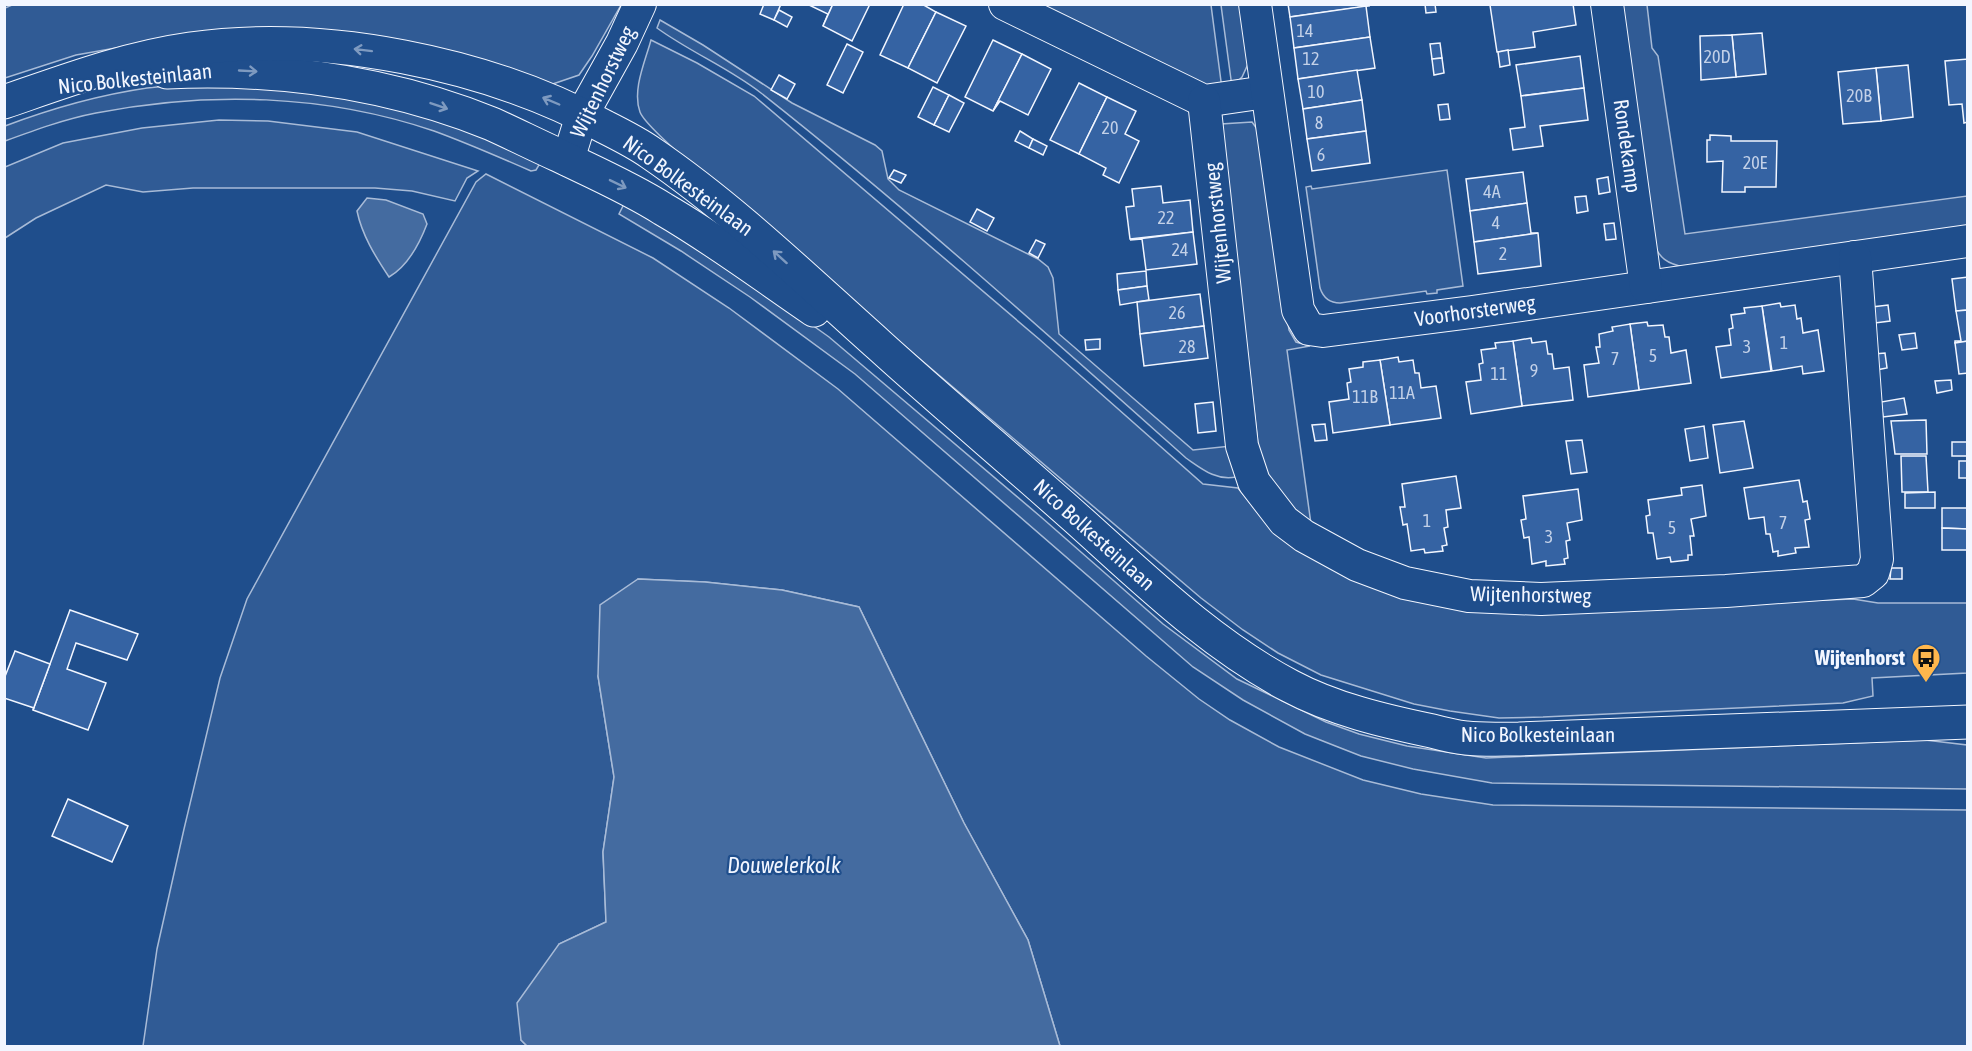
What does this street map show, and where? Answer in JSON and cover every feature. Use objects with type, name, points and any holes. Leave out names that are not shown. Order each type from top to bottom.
[{"type":"street","name":"Wijtenhorstweg","points":[[568,160],[582,115],[622,43],[640,4]]},
{"type":"street","points":[[1005,4],[1204,101],[1266,92]]},
{"type":"street","name":"Voorhorsterweg","points":[[1255,4],[1298,310],[1309,329],[1323,331],[1968,242]]},
{"type":"street","name":"Rondekamp","points":[[1607,4],[1646,287]]},
{"type":"street","name":"Nico Bolkesteinlaan","points":[[4,102],[127,61],[190,49],[229,45],[328,46],[371,51],[437,64],[523,89],[582,115],[648,150],[700,188],[755,234],[933,394],[1010,458],[1168,602],[1229,648],[1294,688],[1355,711],[1408,726],[1464,738],[1508,739],[1968,722]]},
{"type":"street","name":"Nico Bolkesteinlaan","points":[[44,88],[165,72],[199,70],[313,76],[409,96],[492,124],[664,209],[850,334],[933,394]]},
{"type":"street","name":"Wijtenhorstweg","points":[[1204,101],[1242,446],[1254,482],[1284,521],[1304,536],[1357,565],[1405,583],[1469,596],[1541,599],[1726,591],[1863,581],[1873,573],[1877,559],[1855,257]]},
{"type":"shaded area","points":[[12,5],[621,5],[579,75],[544,87],[484,68],[127,46],[76,55],[5,78],[5,8]]},
{"type":"shaded area","points":[[1029,5],[1211,5],[1222,89],[1199,89]]},
{"type":"shaded area","points":[[1221,5],[1242,5],[1248,64],[1242,77],[1232,87]]},
{"type":"shaded area","points":[[1621,5],[1647,5],[1652,48],[1658,56],[1685,234],[1967,196],[1967,226],[1685,267],[1669,262],[1661,256],[1653,242]]},
{"type":"shaded area","points":[[660,20],[792,103],[875,145],[882,151],[888,179],[899,190],[1038,259],[1048,267],[1053,278],[1059,334],[1193,450],[1231,446],[1236,477],[1216,476],[1186,458],[976,272],[816,137],[749,84],[657,28]]},
{"type":"shaded area","points":[[651,40],[754,96],[1039,339],[1203,484],[1238,488],[1271,529],[1518,611],[1853,599],[1878,603],[1967,603],[1967,673],[1872,678],[1873,696],[1843,703],[1499,718],[1414,704],[1321,675],[1278,653],[1201,598],[662,137],[644,119],[638,103],[638,85]]},
{"type":"shaded area","points":[[253,83],[409,108],[542,160],[536,170],[531,171],[434,131],[393,119],[351,109],[266,100],[223,99],[138,106],[73,118],[5,141],[5,126],[57,108],[93,99],[147,88]]},
{"type":"shaded area","points":[[219,120],[268,121],[357,132],[478,171],[467,178],[455,201],[412,191],[375,188],[193,188],[143,192],[106,185],[36,218],[5,238],[5,167],[63,143],[142,128]]},
{"type":"shaded area","points":[[1252,122],[1260,133],[1289,330],[1296,342],[1310,346],[1287,350],[1311,524],[1293,512],[1261,470],[1221,124]]},
{"type":"shaded area","points":[[1447,170],[1463,286],[1437,290],[1437,293],[1427,294],[1426,291],[1340,303],[1330,301],[1325,297],[1320,288],[1306,187],[1311,186],[1312,189]]},
{"type":"shaded area","points":[[486,174],[653,258],[729,308],[838,389],[1146,656],[1199,699],[1230,720],[1279,747],[1363,780],[1421,794],[1493,805],[1967,810],[1967,1046],[1060,1046],[1028,940],[964,823],[859,607],[782,590],[705,582],[638,579],[598,676],[614,777],[603,852],[606,922],[559,944],[521,1040],[527,1046],[143,1046],[157,949],[184,829],[220,678],[247,599],[476,182]]},
{"type":"shaded area","points":[[625,202],[722,261],[829,337],[1163,624],[1237,679],[1326,722],[1359,734],[1407,746],[1486,758],[1925,740],[1967,745],[1967,789],[1492,783],[1413,769],[1361,756],[1305,734],[1243,700],[1193,667],[855,374],[750,297],[681,251],[619,214]]},
{"type":"water","points":[[367,198],[386,200],[423,214],[427,224],[412,254],[402,267],[389,277],[370,245],[359,220],[357,211]]},
{"type":"water","name":"Douwelerkolk","points":[[638,579],[705,582],[782,590],[859,607],[964,823],[1028,940],[1060,1046],[527,1046],[521,1040],[517,1003],[559,944],[606,922],[603,852],[614,777],[598,676],[600,605]]},
{"type":"building","points":[[764,4],[781,4],[774,20],[760,14]]},
{"type":"building","points":[[807,4],[833,4],[823,26],[828,14]]},
{"type":"building","points":[[833,4],[870,4],[852,41],[823,26]]},
{"type":"building","points":[[904,4],[922,4],[936,12],[908,68],[880,55]]},
{"type":"building","points":[[1288,4],[1368,4],[1369,6],[1290,17]]},
{"type":"building","points":[[1425,4],[1435,4],[1436,12],[1426,13]]},
{"type":"building","points":[[1573,4],[1576,25],[1533,32],[1535,47],[1497,52],[1490,5]]},
{"type":"building","points":[[1366,6],[1370,37],[1294,48],[1290,17]]},
{"type":"building","points":[[779,10],[792,17],[787,27],[774,20]]},
{"type":"building","points":[[936,12],[966,26],[937,83],[908,68]]},
{"type":"building","points":[[1762,33],[1766,74],[1736,77],[1732,35]]},
{"type":"building","points":[[1732,35],[1736,77],[1701,80],[1700,36]]},
{"type":"building","points":[[1370,37],[1375,68],[1298,79],[1294,48]]},
{"type":"building","points":[[993,40],[1022,54],[993,111],[965,97]]},
{"type":"building","points":[[1440,43],[1442,58],[1432,59],[1430,44]]},
{"type":"building","points":[[847,44],[863,52],[843,93],[827,85]]},
{"type":"building","points":[[1508,50],[1510,65],[1500,67],[1498,52]]},
{"type":"building","points":[[1022,54],[1051,69],[1028,115],[1000,101],[993,111]]},
{"type":"building","points":[[1580,56],[1584,88],[1521,96],[1516,65]]},
{"type":"building","points":[[1442,58],[1444,73],[1434,75],[1432,59]]},
{"type":"building","points":[[1968,59],[1968,122],[1964,123],[1962,104],[1949,105],[1945,61]]},
{"type":"building","points":[[1908,65],[1913,117],[1881,121],[1876,68]]},
{"type":"building","points":[[1876,68],[1881,121],[1843,124],[1838,72]]},
{"type":"building","points":[[1357,70],[1362,100],[1303,109],[1298,79]]},
{"type":"building","points":[[779,75],[795,84],[787,99],[771,90]]},
{"type":"building","points":[[1079,83],[1107,97],[1079,154],[1050,140]]},
{"type":"building","points":[[933,87],[949,95],[934,125],[918,117]]},
{"type":"building","points":[[1584,88],[1588,120],[1540,126],[1543,146],[1513,150],[1510,129],[1525,127],[1521,96]]},
{"type":"building","points":[[949,95],[964,103],[949,132],[934,125]]},
{"type":"building","points":[[1107,97],[1136,111],[1125,134],[1139,141],[1119,183],[1103,175],[1106,168],[1079,154]]},
{"type":"building","points":[[1362,100],[1366,131],[1307,139],[1303,109]]},
{"type":"building","points":[[1448,104],[1450,119],[1440,120],[1438,105]]},
{"type":"building","points":[[1020,131],[1033,139],[1029,148],[1015,141]]},
{"type":"building","points":[[1366,131],[1370,163],[1312,171],[1307,139]]},
{"type":"building","points":[[1710,135],[1731,136],[1731,141],[1777,141],[1776,187],[1745,187],[1745,192],[1722,192],[1723,161],[1707,162],[1707,140],[1710,140]]},
{"type":"building","points":[[1033,139],[1047,146],[1043,155],[1029,148]]},
{"type":"building","points":[[894,170],[906,175],[901,183],[889,178]]},
{"type":"building","points":[[1523,172],[1527,203],[1470,211],[1466,179]]},
{"type":"building","points":[[1608,177],[1610,192],[1599,194],[1597,179]]},
{"type":"building","points":[[1161,186],[1163,203],[1190,200],[1193,232],[1130,239],[1126,207],[1134,206],[1132,189]]},
{"type":"building","points":[[1586,196],[1588,211],[1577,213],[1575,197]]},
{"type":"building","points":[[1527,203],[1531,233],[1538,233],[1474,242],[1470,211]]},
{"type":"building","points":[[977,209],[994,218],[987,231],[970,222]]},
{"type":"building","points":[[1614,223],[1616,239],[1606,240],[1604,224]]},
{"type":"building","points":[[1193,232],[1197,264],[1146,270],[1142,239],[1130,240]]},
{"type":"building","points":[[1538,233],[1541,266],[1478,274],[1474,242]]},
{"type":"building","points":[[1036,240],[1045,244],[1038,258],[1029,253]]},
{"type":"building","points":[[1146,271],[1147,286],[1118,290],[1117,274]]},
{"type":"building","points":[[1968,277],[1968,310],[1956,311],[1952,279]]},
{"type":"building","points":[[1147,286],[1149,300],[1120,305],[1118,290]]},
{"type":"building","points":[[1200,294],[1204,326],[1140,334],[1137,302]]},
{"type":"building","points":[[1780,303],[1781,307],[1795,305],[1797,319],[1801,318],[1803,333],[1818,330],[1824,371],[1803,374],[1802,366],[1772,371],[1762,306]]},
{"type":"building","points":[[1888,305],[1890,321],[1875,323],[1872,307]]},
{"type":"building","points":[[1762,306],[1771,371],[1721,378],[1716,347],[1731,345],[1729,329],[1733,328],[1731,315],[1745,313],[1744,308]]},
{"type":"building","points":[[1968,310],[1968,341],[1955,343],[1955,341],[1961,341],[1956,311]]},
{"type":"building","points":[[1647,322],[1648,326],[1663,325],[1665,337],[1669,337],[1671,353],[1686,350],[1691,383],[1639,390],[1630,324]]},
{"type":"building","points":[[1630,324],[1639,390],[1588,397],[1584,365],[1599,363],[1596,347],[1600,347],[1599,334],[1613,331],[1612,327]]},
{"type":"building","points":[[1204,326],[1208,358],[1144,366],[1140,334]]},
{"type":"building","points":[[1915,333],[1917,348],[1902,350],[1899,335]]},
{"type":"building","points":[[1531,338],[1532,343],[1546,341],[1548,354],[1552,354],[1554,369],[1569,367],[1573,400],[1522,406],[1513,341]]},
{"type":"building","points":[[1100,339],[1100,349],[1086,350],[1085,340]]},
{"type":"building","points":[[1513,341],[1522,406],[1471,414],[1466,382],[1481,380],[1479,364],[1483,363],[1481,350],[1496,348],[1495,343]]},
{"type":"building","points":[[1968,341],[1968,373],[1959,374],[1955,343]]},
{"type":"building","points":[[1885,353],[1887,368],[1876,370],[1874,354]]},
{"type":"building","points":[[1398,357],[1399,362],[1413,360],[1415,373],[1419,373],[1421,388],[1436,386],[1441,418],[1390,425],[1380,360]]},
{"type":"building","points":[[1380,360],[1390,425],[1333,433],[1329,402],[1349,399],[1347,383],[1351,382],[1349,369],[1363,367],[1363,362]]},
{"type":"building","points":[[1951,380],[1952,390],[1937,393],[1935,381]]},
{"type":"building","points":[[1904,398],[1907,414],[1883,417],[1881,402]]},
{"type":"building","points":[[1213,402],[1216,431],[1198,433],[1195,404]]},
{"type":"building","points":[[1926,420],[1927,454],[1895,454],[1891,421]]},
{"type":"building","points":[[1744,421],[1753,468],[1720,473],[1713,425]]},
{"type":"building","points":[[1325,424],[1327,440],[1315,441],[1312,425]]},
{"type":"building","points":[[1704,426],[1708,458],[1690,461],[1685,429]]},
{"type":"building","points":[[1582,440],[1587,472],[1571,474],[1566,441]]},
{"type":"building","points":[[1952,442],[1968,442],[1968,456],[1952,456]]},
{"type":"building","points":[[1901,456],[1926,456],[1928,492],[1902,492]]},
{"type":"building","points":[[1959,461],[1968,461],[1968,478],[1959,478]]},
{"type":"building","points":[[1456,476],[1461,508],[1446,510],[1448,527],[1444,528],[1447,545],[1442,546],[1443,551],[1425,553],[1424,549],[1411,551],[1407,524],[1403,525],[1400,507],[1405,507],[1402,484]]},
{"type":"building","points":[[1799,480],[1803,502],[1807,501],[1810,519],[1805,520],[1809,547],[1795,548],[1796,553],[1778,556],[1778,551],[1773,552],[1770,534],[1766,534],[1764,517],[1749,519],[1744,488]]},
{"type":"building","points":[[1702,485],[1706,516],[1691,519],[1694,536],[1690,536],[1692,555],[1688,555],[1688,560],[1671,562],[1670,557],[1657,559],[1653,533],[1648,533],[1646,516],[1650,515],[1648,500],[1682,495],[1681,488]]},
{"type":"building","points":[[1578,489],[1582,520],[1567,523],[1570,540],[1566,541],[1568,558],[1564,559],[1565,564],[1546,566],[1546,561],[1532,564],[1529,537],[1524,538],[1521,520],[1526,519],[1523,496]]},
{"type":"building","points":[[1935,492],[1935,508],[1905,508],[1905,493]]},
{"type":"building","points":[[1942,508],[1968,508],[1968,529],[1942,528]]},
{"type":"building","points":[[1942,528],[1968,529],[1968,550],[1942,550]]},
{"type":"building","points":[[1891,568],[1902,568],[1902,579],[1890,579]]},
{"type":"building","points":[[70,610],[138,634],[127,660],[76,643],[67,669],[106,683],[88,730],[33,710]]},
{"type":"building","points":[[15,651],[50,664],[34,708],[4,698],[4,679]]},
{"type":"building","points":[[68,799],[128,826],[112,862],[52,836]]},
{"type":"place","name":"Wijtenhorst","points":[[1926,684]]}]
